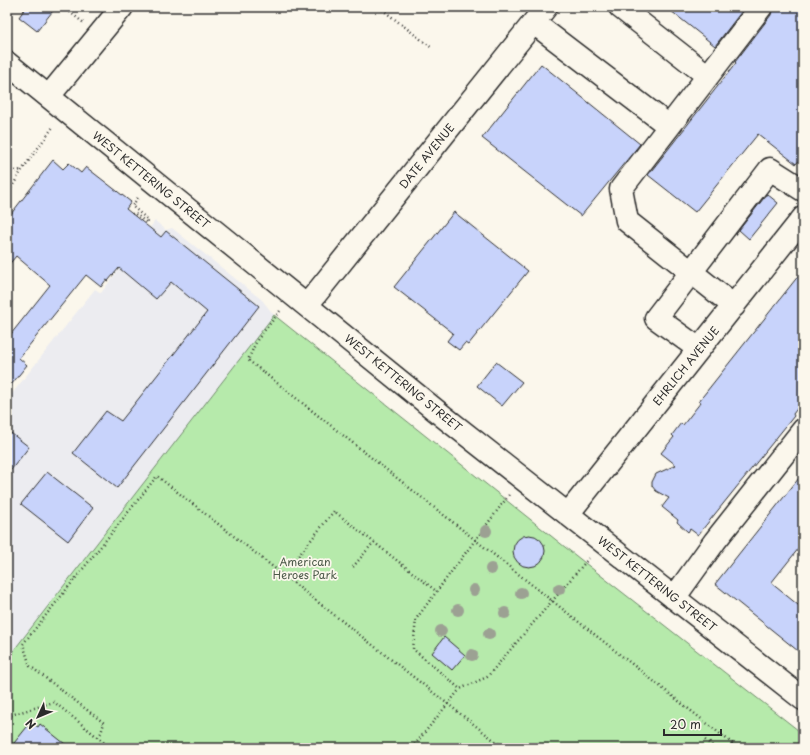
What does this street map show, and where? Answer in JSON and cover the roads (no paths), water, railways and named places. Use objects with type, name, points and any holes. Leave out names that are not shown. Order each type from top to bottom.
[{"type":"street","points":[[49,96],[122,7]]},
{"type":"street","points":[[620,7],[708,76]]},
{"type":"street","points":[[734,306],[692,271],[627,221],[621,189],[761,7]]},
{"type":"street","points":[[540,15],[669,126]]},
{"type":"street","name":"DATE AVENUE","points":[[300,300],[540,15]]},
{"type":"street","name":"WEST KETTERING STREET","points":[[7,63],[300,300],[803,699]]},
{"type":"street","points":[[699,349],[656,318],[770,169],[803,190]]},
{"type":"street","name":"EHRLICH AVENUE","points":[[568,514],[803,218]]},
{"type":"street","points":[[674,598],[715,541],[803,430]]},
{"type":"park label","name":"American Heroes Park","points":[[305,568]]}]
